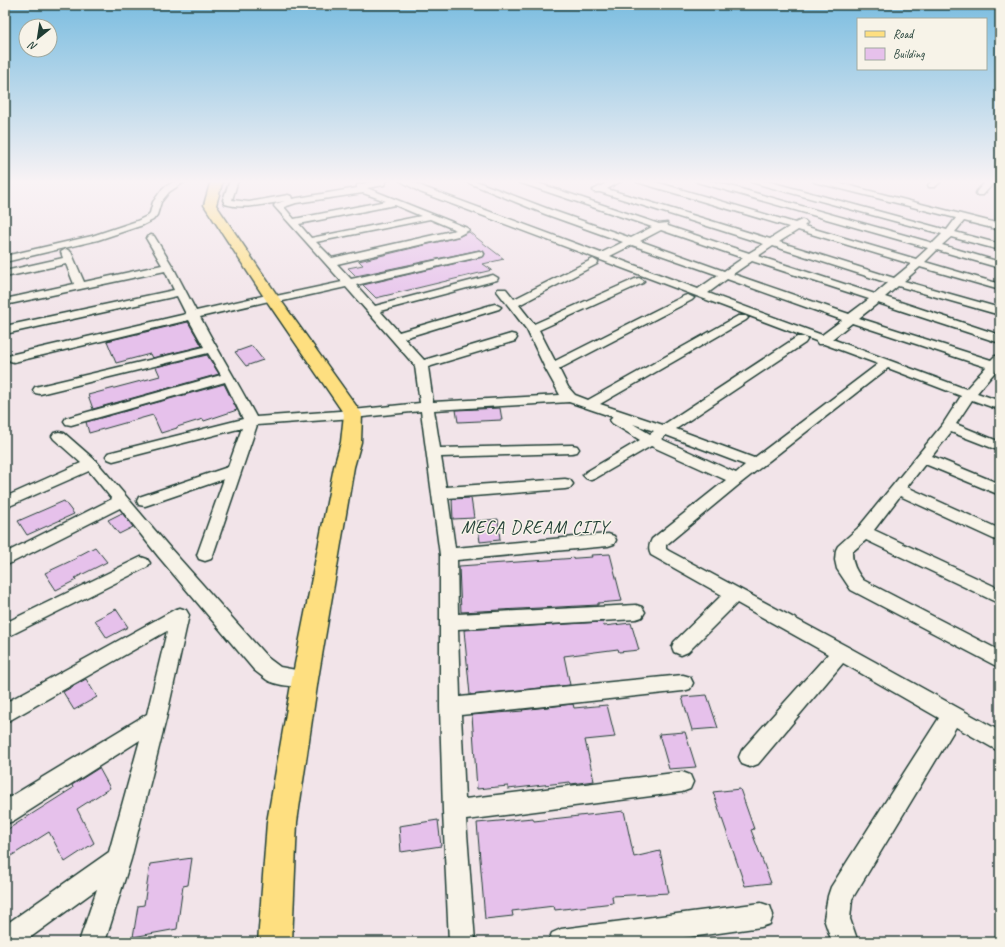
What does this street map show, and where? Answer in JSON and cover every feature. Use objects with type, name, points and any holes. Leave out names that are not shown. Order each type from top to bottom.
[{"type":"main road","points":[[223,224],[353,414],[351,442],[344,467],[305,679],[282,822],[275,942]]},
{"type":"street","points":[[5,260],[95,238],[136,224]]},
{"type":"street","points":[[294,224],[349,283],[421,366],[448,555],[450,707],[454,811],[462,942]]},
{"type":"street","points":[[309,241],[392,224]]},
{"type":"street","points":[[330,262],[456,234],[464,230],[451,224]]},
{"type":"street","points":[[515,224],[597,260],[699,294],[1000,406]]},
{"type":"street","points":[[520,226],[524,224]]},
{"type":"street","points":[[584,224],[851,318],[997,361],[968,395],[948,426],[864,532],[844,550],[842,561],[857,585],[1000,660]]},
{"type":"street","points":[[649,224],[1000,338]]},
{"type":"street","points":[[512,304],[666,224]]},
{"type":"street","points":[[715,224],[896,282],[1000,312]]},
{"type":"street","points":[[788,224],[1000,287]]},
{"type":"street","points":[[699,294],[750,257],[774,243],[801,224]]},
{"type":"street","points":[[855,224],[935,248],[1000,265]]},
{"type":"street","points":[[916,224],[1000,247]]},
{"type":"street","points":[[822,341],[876,299],[918,263],[935,248],[956,224]]},
{"type":"street","points":[[989,224],[1000,227]]},
{"type":"street","points":[[150,238],[168,267],[192,316],[229,377],[251,421],[205,555]]},
{"type":"street","points":[[14,358],[192,316],[479,254]]},
{"type":"street","points":[[5,274],[68,255],[80,286]]},
{"type":"street","points":[[5,302],[168,267]]},
{"type":"street","points":[[372,310],[492,278]]},
{"type":"street","points":[[532,329],[639,281]]},
{"type":"street","points":[[502,290],[532,329],[562,388],[570,398]]},
{"type":"street","points":[[5,330],[180,292]]},
{"type":"street","points":[[551,368],[688,298]]},
{"type":"street","points":[[396,337],[495,307]]},
{"type":"street","points":[[590,404],[742,318]]},
{"type":"street","points":[[421,366],[510,338]]},
{"type":"street","points":[[591,475],[650,440],[801,340]]},
{"type":"street","points":[[40,390],[211,348]]},
{"type":"street","points":[[886,364],[736,479],[658,543],[657,551],[841,652],[1000,742]]},
{"type":"street","points":[[71,421],[229,377]]},
{"type":"street","points":[[114,456],[251,421],[353,414],[427,406],[570,398],[665,430],[756,464]]},
{"type":"street","points":[[590,404],[650,440],[736,479]]},
{"type":"street","points":[[948,426],[1000,447]]},
{"type":"street","points":[[59,436],[91,464],[164,552],[261,664],[275,675],[305,679]]},
{"type":"street","points":[[433,453],[572,449]]},
{"type":"street","points":[[922,457],[1000,490]]},
{"type":"street","points":[[5,502],[91,464]]},
{"type":"street","points":[[145,501],[234,470]]},
{"type":"street","points":[[440,493],[565,484]]},
{"type":"street","points":[[897,489],[1000,536]]},
{"type":"street","points":[[5,560],[122,500]]},
{"type":"street","points":[[864,532],[1000,597]]},
{"type":"street","points":[[448,555],[608,540]]},
{"type":"street","points":[[5,631],[141,563]]},
{"type":"street","points":[[681,648],[734,594]]},
{"type":"street","points":[[450,622],[636,612]]},
{"type":"street","points":[[5,714],[180,615],[156,719],[119,859],[92,942]]},
{"type":"street","points":[[750,757],[841,652]]},
{"type":"street","points":[[450,707],[682,683]]},
{"type":"street","points":[[845,942],[837,919],[840,896],[952,715]]},
{"type":"street","points":[[5,813],[156,719]]},
{"type":"street","points":[[454,811],[682,782]]},
{"type":"street","points":[[5,940],[119,859]]},
{"type":"street","points":[[561,942],[761,915]]},
{"type":"building","points":[[469,232],[504,259],[483,264],[492,270],[376,298],[363,285],[483,257],[485,253],[479,250],[356,276],[348,268],[363,265],[359,261],[458,237]]},
{"type":"building","points":[[188,322],[202,346],[152,358],[150,354],[116,363],[107,341]]},
{"type":"building","points":[[252,346],[263,360],[246,366],[235,352]]},
{"type":"building","points":[[207,355],[219,374],[93,409],[88,395],[160,376],[156,367]]},
{"type":"building","points":[[224,384],[237,410],[204,421],[203,419],[161,433],[153,415],[89,433],[86,422]]},
{"type":"building","points":[[500,408],[502,420],[458,422],[456,410]]},
{"type":"building","points":[[471,498],[474,518],[453,519],[452,499]]},
{"type":"building","points":[[64,501],[74,514],[27,535],[18,521]]},
{"type":"building","points":[[122,513],[133,527],[119,534],[108,520]]},
{"type":"building","points":[[498,519],[500,540],[480,542],[477,521]]},
{"type":"building","points":[[95,547],[107,562],[75,578],[76,580],[56,590],[45,573],[77,558],[76,557]]},
{"type":"building","points":[[610,554],[622,601],[598,603],[598,605],[461,612],[459,566],[592,557],[591,555]]},
{"type":"building","points":[[116,609],[128,627],[107,638],[95,620]]},
{"type":"building","points":[[603,622],[604,626],[631,623],[639,650],[619,652],[618,649],[564,656],[570,685],[470,695],[464,630]]},
{"type":"building","points":[[86,679],[97,697],[74,710],[63,692]]},
{"type":"building","points":[[707,695],[718,728],[692,730],[682,697]]},
{"type":"building","points":[[573,704],[574,708],[607,705],[615,737],[585,740],[594,781],[571,784],[570,782],[508,789],[508,786],[477,789],[472,715],[523,711],[522,710]]},
{"type":"building","points":[[685,732],[696,767],[669,769],[659,734]]},
{"type":"building","points":[[99,768],[110,788],[77,809],[94,843],[65,862],[49,832],[11,856],[5,842],[5,831],[73,788],[72,785]]},
{"type":"building","points":[[740,789],[754,829],[751,830],[771,883],[745,886],[713,792]]},
{"type":"building","points":[[624,811],[634,857],[660,851],[669,893],[612,896],[613,903],[555,910],[554,906],[512,911],[513,916],[485,919],[477,823],[533,818],[534,821]]},
{"type":"building","points":[[438,820],[441,846],[401,852],[399,826]]},
{"type":"building","points":[[192,858],[188,885],[183,886],[177,929],[133,937],[138,906],[144,905],[150,864]]},
{"type":"district","name":"MEGA DREAM CITY","points":[[535,527]]}]
